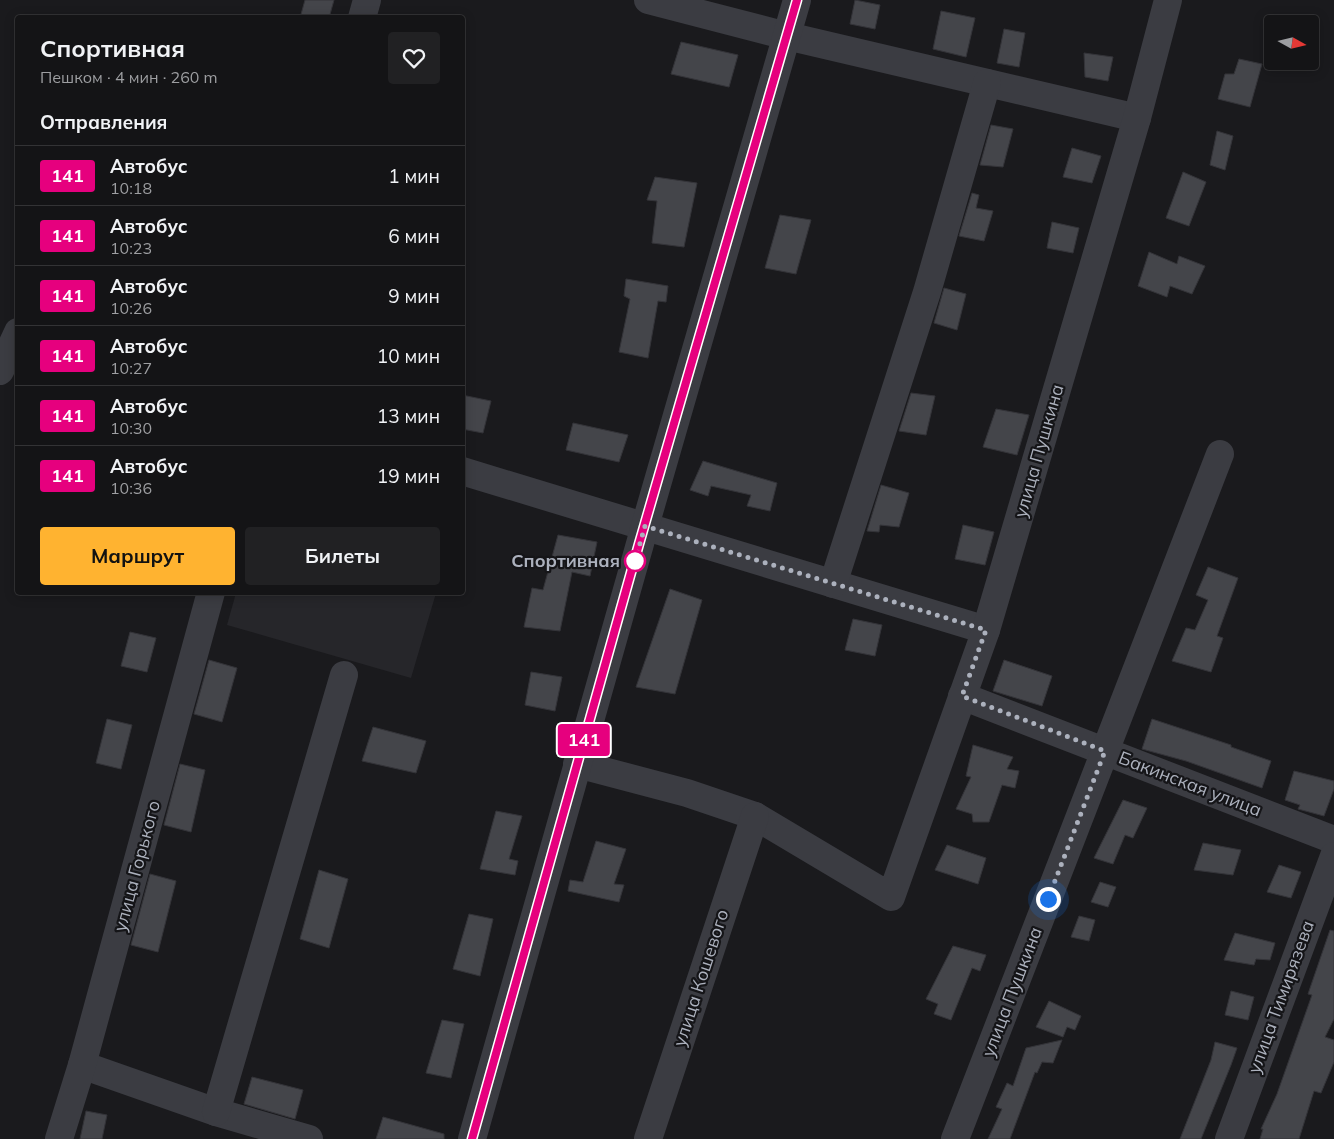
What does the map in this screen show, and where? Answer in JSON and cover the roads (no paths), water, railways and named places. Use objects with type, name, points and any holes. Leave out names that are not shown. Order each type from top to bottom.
[{"type":"street","points":[[363,15],[367,0]]},
{"type":"street","points":[[648,0],[787,36],[1137,118]]},
{"type":"street","points":[[472,1139],[577,764],[797,0]]},
{"type":"street","name":"улица Пушкина","points":[[754,816],[891,897],[986,630],[1137,118],[1168,0]]},
{"type":"street","points":[[834,584],[927,292],[988,83]]},
{"type":"street","points":[[0,371],[15,338]]},
{"type":"street","name":"улица Пушкина","points":[[955,1139],[1220,454]]},
{"type":"street","points":[[465,472],[986,630]]},
{"type":"street","name":"улица Горького","points":[[59,1139],[82,1065],[211,595]]},
{"type":"street","points":[[216,1112],[344,675]]},
{"type":"street","name":"Бакинская улица","points":[[962,696],[1334,840]]},
{"type":"street","points":[[577,764],[687,792],[754,816]]},
{"type":"street","name":"улица Кошевого","points":[[648,1139],[754,816]]},
{"type":"street","name":"улица Тимирязева","points":[[1229,1139],[1334,856]]},
{"type":"street","points":[[82,1065],[216,1112],[309,1139]]},
{"type":"place","name":"Спортивная","points":[[635,561]]}]
